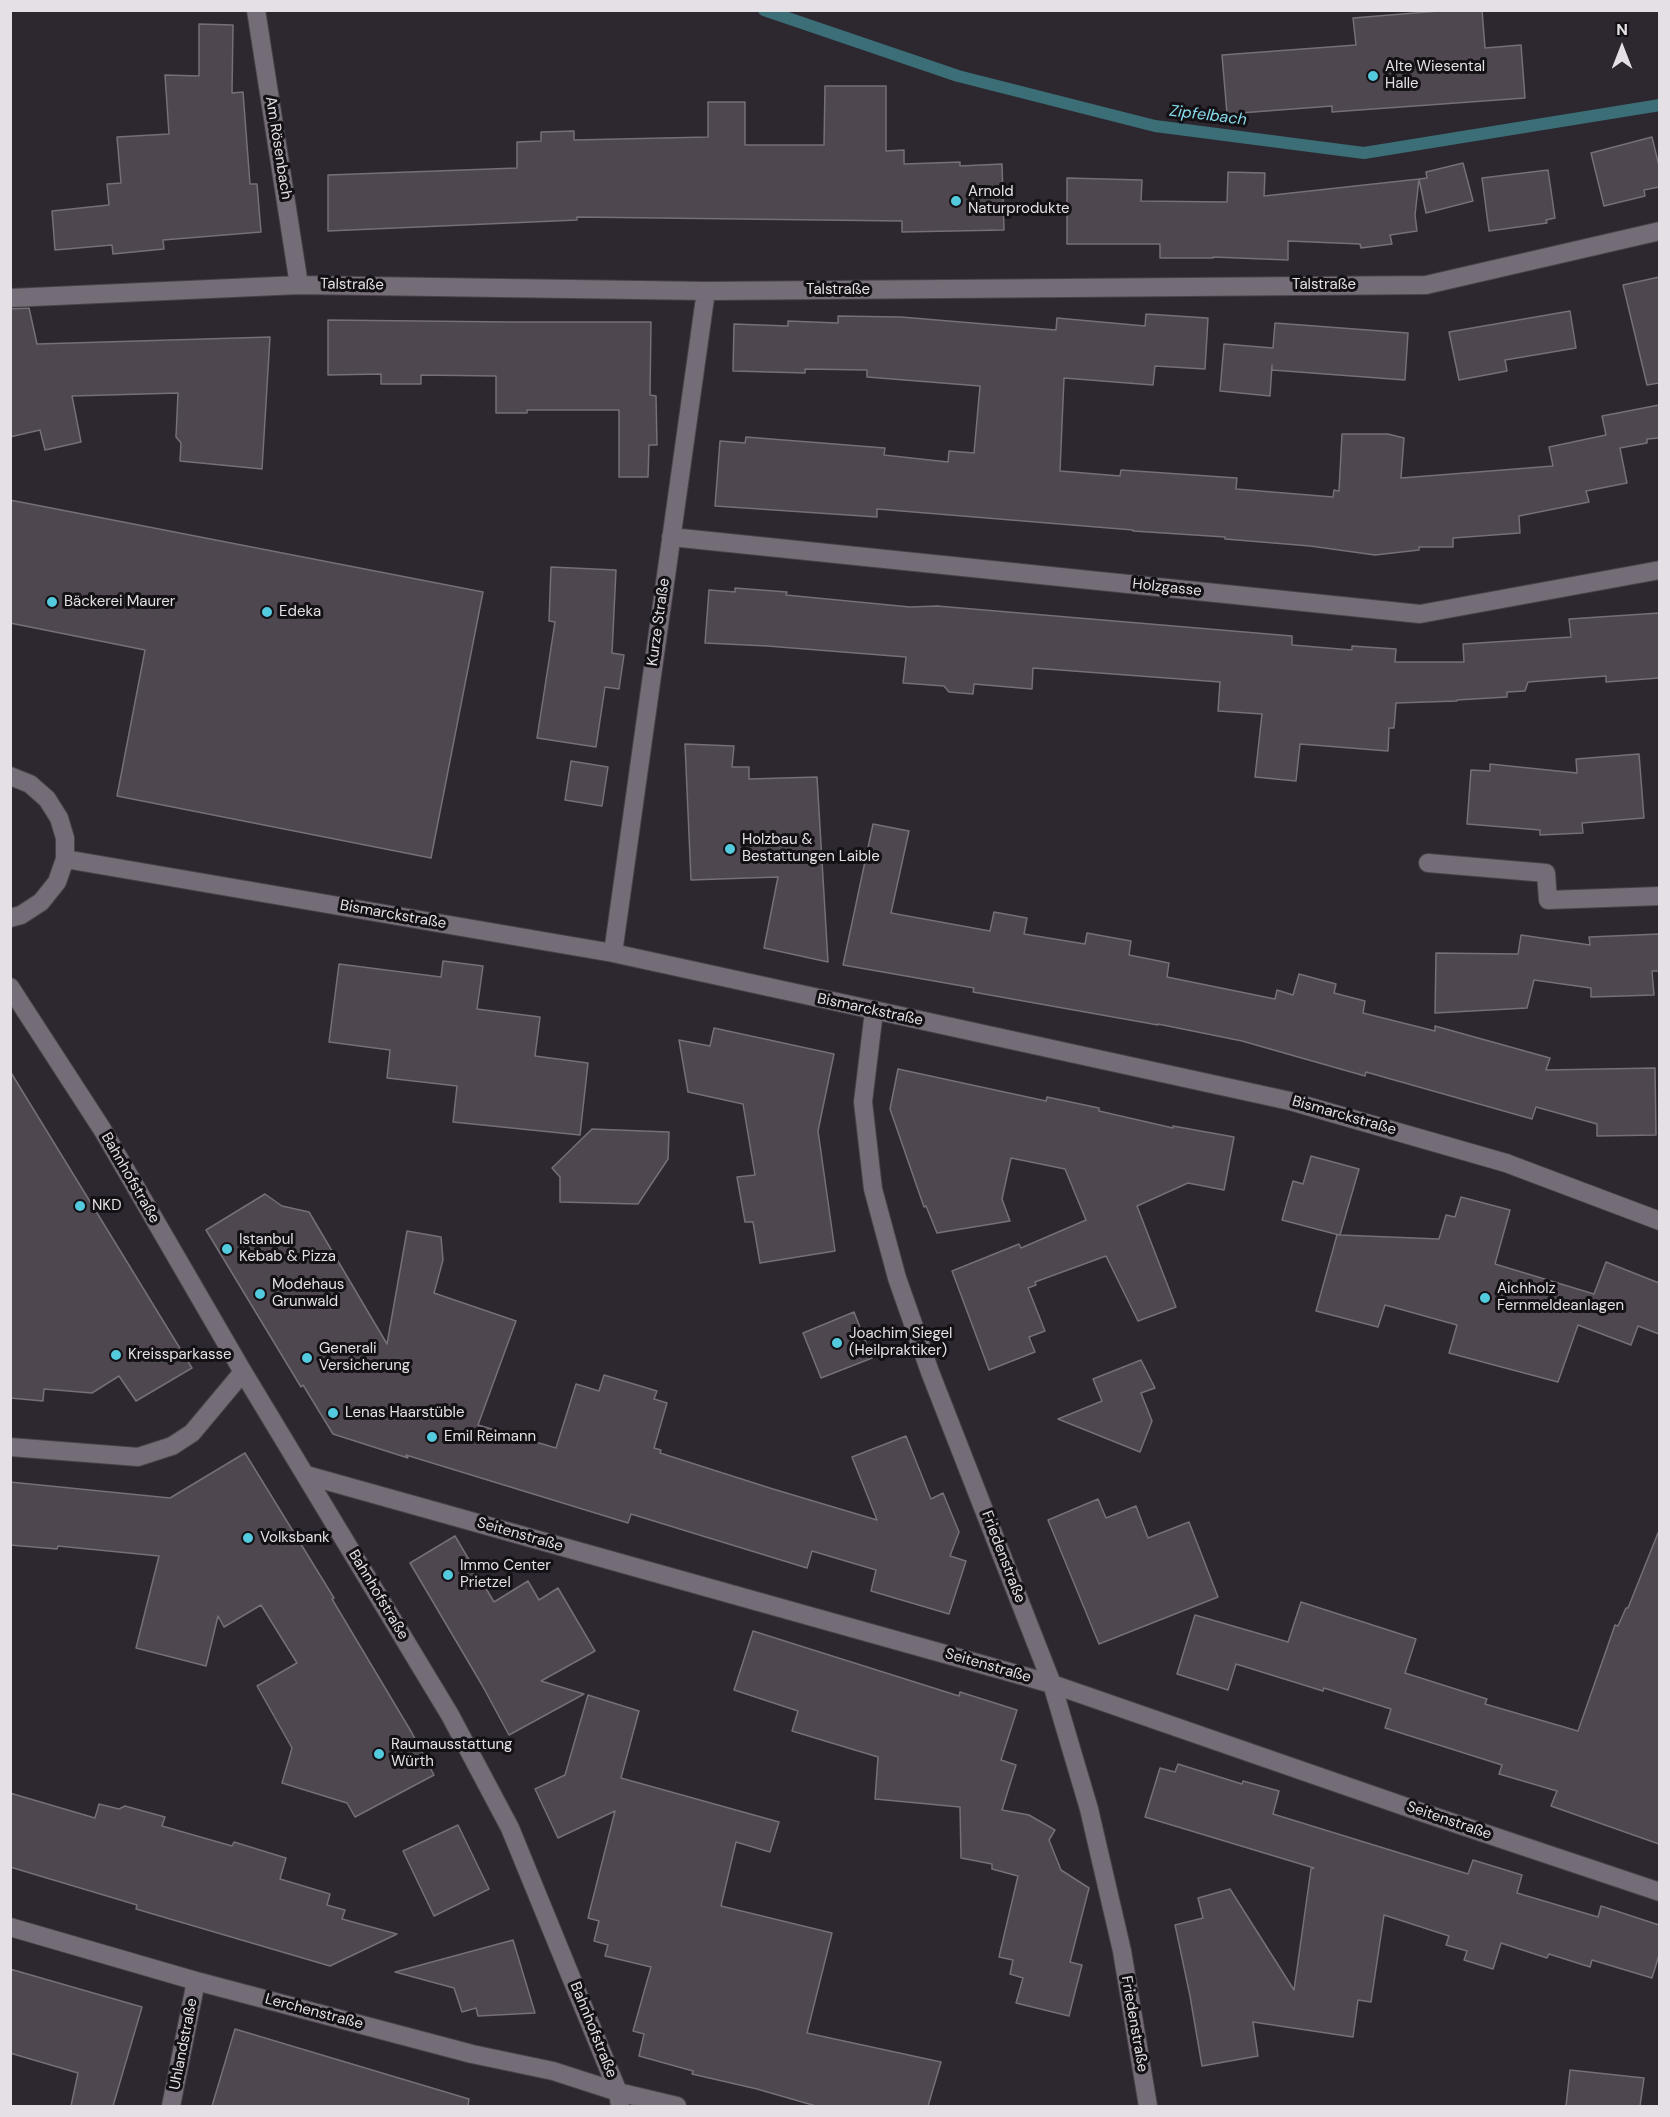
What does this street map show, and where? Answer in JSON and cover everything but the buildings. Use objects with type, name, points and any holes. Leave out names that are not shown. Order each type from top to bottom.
[{"type":"street","name":"Am Rösenbach","points":[[256,10],[299,285]]},
{"type":"street","name":"Talstraße","points":[[10,298],[299,285],[706,291],[1426,285],[1659,231]]},
{"type":"street","name":"Kurze Straße","points":[[613,953],[706,291]]},
{"type":"street","name":"Holzgasse","points":[[671,537],[1420,614],[1659,570]]},
{"type":"street","points":[[10,776],[30,784],[54,808],[65,838],[65,859],[57,882],[41,902],[21,915],[10,918]]},
{"type":"street","name":"Bismarckstraße","points":[[65,859],[613,953],[1290,1101],[1506,1163],[1659,1221]]},
{"type":"street","points":[[1428,863],[1546,873],[1548,900],[1659,896]]},
{"type":"street","name":"Bahnhofstraße","points":[[10,987],[102,1129],[243,1372],[450,1715],[510,1828],[619,2099]]},
{"type":"street","name":"Friedenstraße","points":[[874,1011],[862,1102],[873,1189],[897,1278],[930,1372],[1052,1684],[1089,1809],[1122,1951],[1148,2106]]},
{"type":"street","points":[[10,1447],[138,1457],[172,1446],[192,1433],[243,1372]]},
{"type":"street","name":"Seitenstraße","points":[[306,1475],[1052,1684],[1659,1892]]},
{"type":"street","name":"Lerchenstraße","points":[[10,1927],[196,1981],[472,2054],[553,2071],[619,2099],[677,2106]]},
{"type":"street","name":"Uhlandstraße","points":[[171,2106],[196,1981]]},
{"type":"waterway","name":"Zipfelbach","points":[[764,10],[958,76],[1155,126],[1364,153],[1660,105]]},
{"type":"place","name":"Alte Wiesental Halle","points":[[1373,76]]},
{"type":"place","name":"Arnold Naturprodukte","points":[[956,201]]},
{"type":"place","name":"Bäckerei Maurer","points":[[52,602]]},
{"type":"place","name":"Edeka","points":[[267,612]]},
{"type":"place","name":"Holzbau & Bestattungen Laible","points":[[730,849]]},
{"type":"place","name":"NKD","points":[[80,1206]]},
{"type":"place","name":"Istanbul Kebab & Pizza","points":[[227,1249]]},
{"type":"place","name":"Modehaus Grunwald","points":[[260,1294]]},
{"type":"place","name":"Aichholz Fernmeldeanlagen","points":[[1485,1298]]},
{"type":"place","name":"Joachim Siegel (Heilpraktiker)","points":[[837,1343]]},
{"type":"place","name":"Kreissparkasse","points":[[116,1355]]},
{"type":"place","name":"Generali Versicherung","points":[[307,1358]]},
{"type":"place","name":"Lenas Haarstüble","points":[[333,1413]]},
{"type":"place","name":"Emil Reimann","points":[[432,1437]]},
{"type":"place","name":"Volksbank","points":[[248,1538]]},
{"type":"place","name":"Immo Center Prietzel","points":[[448,1575]]},
{"type":"place","name":"Raumausstattung Würth","points":[[379,1754]]}]
